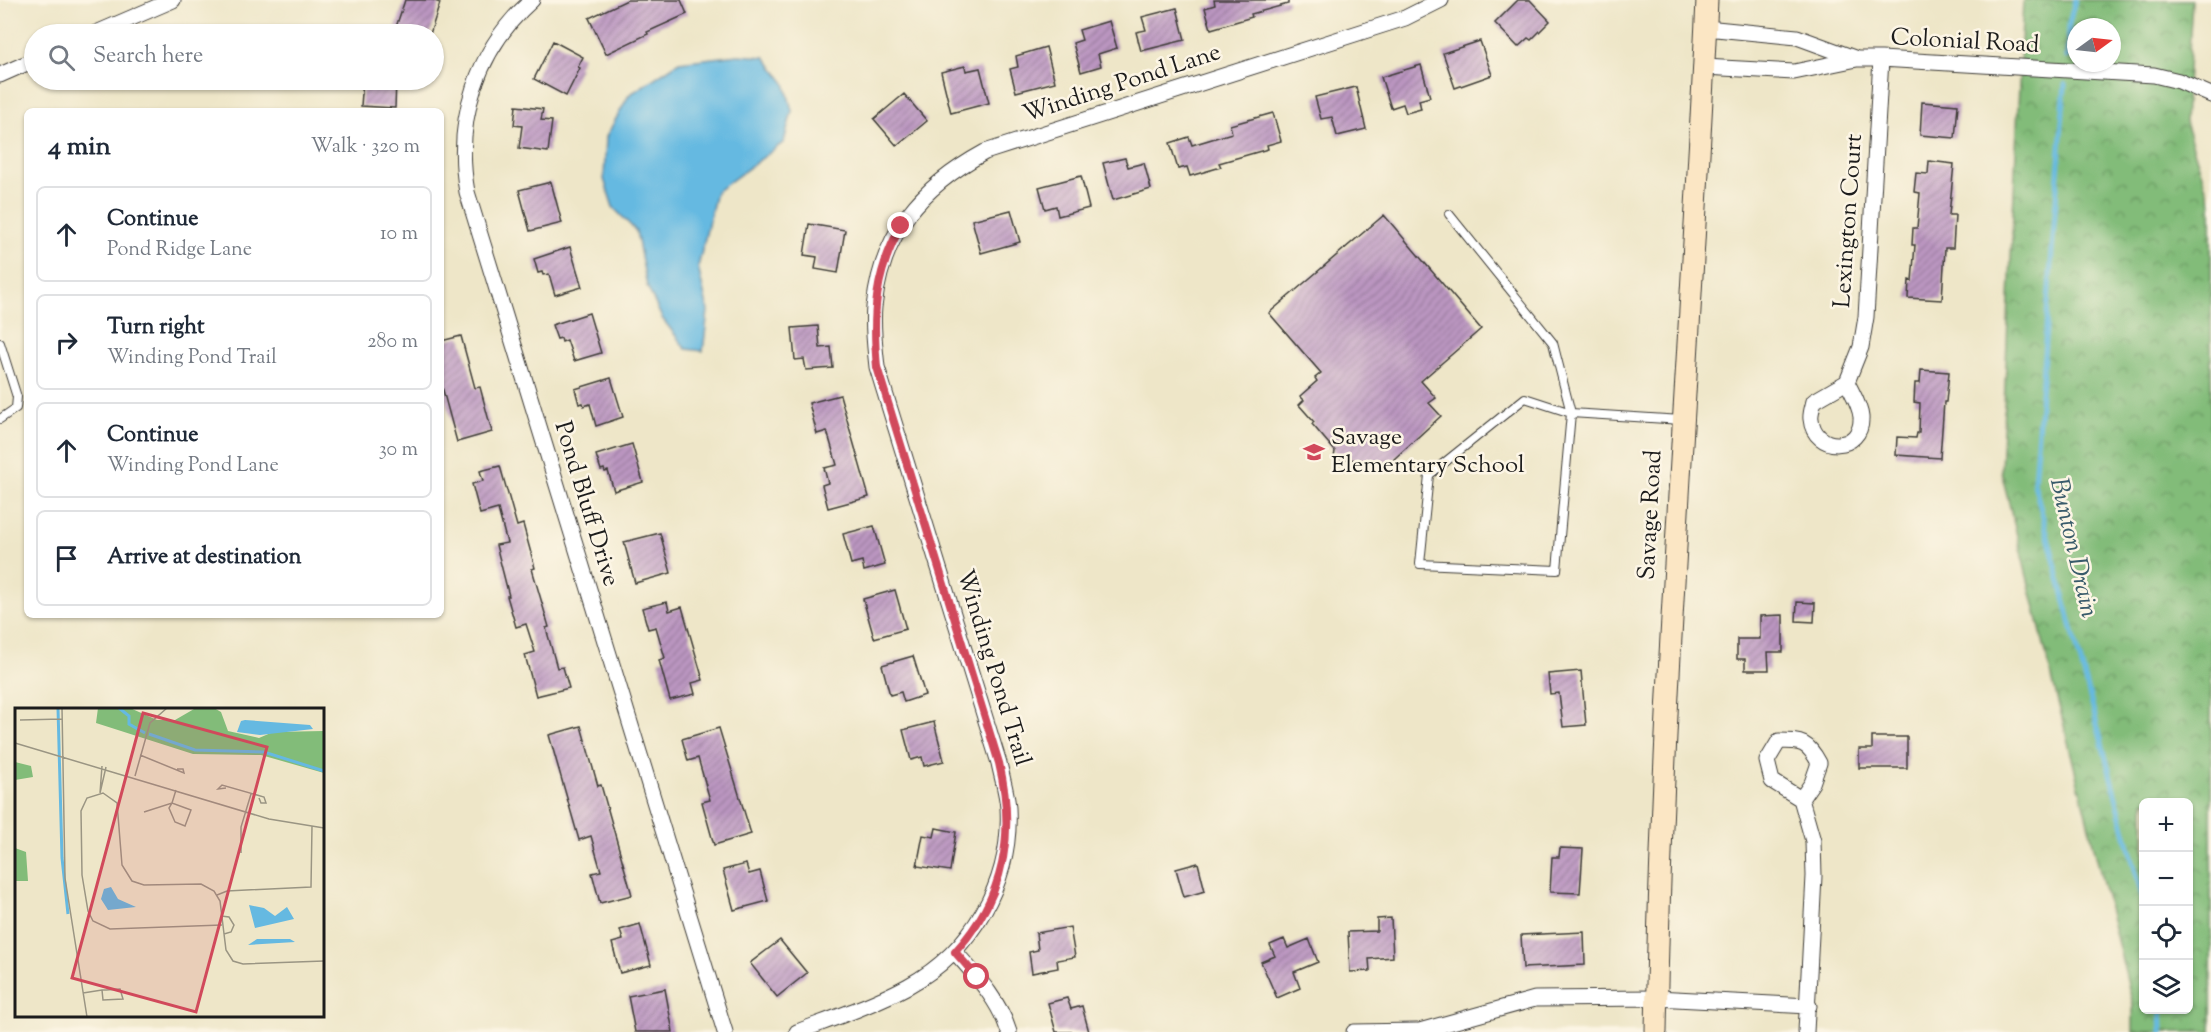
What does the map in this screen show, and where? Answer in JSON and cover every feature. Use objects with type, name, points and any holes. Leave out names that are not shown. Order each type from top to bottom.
[{"type":"street","points":[[117,24],[173,0]]},
{"type":"street","name":"Pond Bluff Drive","points":[[532,0],[506,26],[492,46],[473,86],[463,139],[462,160],[467,192],[724,1032]]},
{"type":"street","name":"Winding Pond Lane","points":[[878,288],[880,274],[892,242],[911,211],[942,179],[985,152],[1405,18],[1441,0]]},
{"type":"street","name":"Savage Road","points":[[1656,1032],[1668,695],[1707,0]]},
{"type":"street","name":"Colonial Road","points":[[1706,28],[1797,37],[1857,60]]},
{"type":"street","name":"Colonial Road","points":[[1704,68],[1794,72],[1857,60],[1881,59],[2154,75],[2179,81],[2211,95]]},
{"type":"street","name":"Lexington Court","points":[[1847,382],[1861,347],[1866,317],[1881,59]]},
{"type":"street","points":[[0,75],[24,64]]},
{"type":"street","name":"Winding Pond Trail","points":[[798,1032],[908,986],[955,952],[978,922],[995,887],[1005,851],[1008,808],[999,763],[877,367],[874,307],[878,288]]},
{"type":"street","points":[[1801,799],[1813,841],[1814,876],[1806,1032]]},
{"type":"street","points":[[955,952],[1000,1008],[1009,1032]]},
{"type":"street","points":[[1354,1032],[1416,1032],[1535,999],[1656,998],[1809,1006]]},
{"type":"lane","points":[[1449,214],[1553,343],[1571,413],[1557,570],[1420,564],[1429,475],[1525,398],[1571,413],[1682,420]]},
{"type":"lane","points":[[0,343],[17,397],[16,408],[0,418]]},
{"type":"green space","points":[[2023,0],[2192,0],[2185,122],[2211,203],[2211,1032],[2133,1032],[2133,1005],[2001,471]]},
{"type":"water","points":[[738,55],[765,57],[785,83],[792,111],[784,142],[716,192],[698,267],[708,311],[703,351],[686,349],[662,318],[647,286],[636,231],[613,207],[604,179],[606,137],[629,95],[679,62]]},
{"type":"building","points":[[405,0],[433,0],[440,3],[433,24],[397,24]]},
{"type":"building","points":[[627,0],[681,0],[687,14],[606,54],[589,18]]},
{"type":"building","points":[[1214,0],[1288,0],[1288,4],[1251,14],[1252,17],[1211,29],[1205,8],[1215,5]]},
{"type":"building","points":[[1518,0],[1530,0],[1550,21],[1531,40],[1528,38],[1518,47],[1495,23]]},
{"type":"building","points":[[1177,8],[1185,40],[1141,51],[1136,32],[1146,30],[1142,17]]},
{"type":"building","points":[[1109,21],[1117,48],[1098,54],[1101,66],[1081,72],[1073,43],[1082,40],[1079,30]]},
{"type":"building","points":[[553,41],[583,57],[566,96],[534,79]]},
{"type":"building","points":[[1480,41],[1492,75],[1455,88],[1443,53]]},
{"type":"building","points":[[1046,47],[1055,82],[1016,92],[1010,69],[1018,67],[1016,56]]},
{"type":"building","points":[[1421,65],[1430,97],[1419,100],[1421,109],[1406,113],[1403,104],[1391,108],[1381,77]]},
{"type":"building","points":[[965,66],[966,71],[980,68],[989,103],[951,113],[941,72]]},
{"type":"building","points":[[1356,87],[1366,129],[1337,136],[1332,117],[1321,119],[1315,97]]},
{"type":"building","points":[[362,90],[396,90],[395,108],[361,106]]},
{"type":"building","points":[[904,94],[927,121],[897,146],[874,119]]},
{"type":"building","points":[[1922,102],[1958,105],[1955,138],[1920,135]]},
{"type":"building","points":[[516,106],[543,109],[541,120],[552,121],[548,152],[519,148],[522,126],[514,125]]},
{"type":"building","points":[[1273,113],[1281,141],[1267,145],[1268,149],[1219,163],[1221,167],[1190,176],[1187,167],[1178,169],[1170,143],[1189,137],[1192,145],[1232,133],[1230,125]]},
{"type":"building","points":[[1125,158],[1128,167],[1144,163],[1151,189],[1113,200],[1103,163]]},
{"type":"building","points":[[1929,161],[1954,164],[1949,215],[1955,215],[1953,248],[1945,248],[1942,300],[1908,298],[1915,245],[1912,245],[1913,228],[1917,228],[1920,193],[1914,192],[1916,173],[1928,174]]},
{"type":"building","points":[[1081,176],[1089,208],[1058,216],[1056,206],[1045,209],[1039,187]]},
{"type":"building","points":[[551,182],[562,223],[530,231],[519,190]]},
{"type":"building","points":[[1011,210],[1020,242],[981,253],[972,220]]},
{"type":"building","points":[[1384,215],[1481,329],[1421,381],[1436,398],[1429,403],[1441,416],[1394,459],[1394,463],[1334,458],[1335,451],[1299,405],[1304,400],[1300,396],[1317,381],[1315,378],[1321,373],[1269,313]]},
{"type":"building","points":[[809,224],[845,230],[838,273],[815,269],[817,257],[804,255]]},
{"type":"building","points":[[570,247],[582,287],[555,295],[549,274],[538,273],[534,259]]},
{"type":"building","points":[[589,313],[601,353],[574,361],[567,340],[562,342],[561,338],[557,339],[552,325]]},
{"type":"building","points":[[818,326],[820,348],[831,347],[833,368],[806,370],[804,359],[795,360],[792,328]]},
{"type":"building","points":[[461,336],[475,388],[480,387],[492,432],[457,442],[444,394],[444,340]]},
{"type":"building","points":[[1921,370],[1949,372],[1946,402],[1944,402],[1940,458],[1896,455],[1897,437],[1916,438],[1919,433],[1920,403],[1914,402],[1915,383],[1920,383]]},
{"type":"building","points":[[611,378],[623,417],[596,426],[590,404],[584,406],[583,403],[579,404],[575,389]]},
{"type":"building","points":[[840,395],[869,497],[828,508],[822,485],[828,483],[824,468],[837,465],[827,431],[817,434],[809,403]]},
{"type":"building","points":[[632,444],[643,482],[614,491],[608,471],[601,470],[596,455]]},
{"type":"building","points":[[500,466],[517,526],[523,524],[557,668],[563,667],[569,688],[536,696],[525,655],[535,652],[526,624],[516,627],[496,545],[507,543],[498,509],[480,514],[472,484],[483,481],[480,471]]},
{"type":"building","points":[[874,526],[885,565],[864,571],[862,561],[851,564],[843,534]]},
{"type":"building","points":[[660,533],[671,573],[635,583],[624,542]]},
{"type":"building","points":[[895,590],[906,629],[874,638],[863,599]]},
{"type":"building","points":[[667,602],[669,611],[682,607],[703,680],[692,683],[695,694],[670,700],[659,660],[665,658],[656,627],[648,629],[642,608]]},
{"type":"building","points":[[1797,602],[1815,603],[1814,622],[1796,621]]},
{"type":"building","points":[[1783,615],[1783,652],[1768,652],[1769,670],[1745,670],[1745,659],[1737,659],[1737,639],[1760,639],[1760,616]]},
{"type":"building","points":[[913,656],[925,695],[904,702],[901,692],[890,695],[882,665]]},
{"type":"building","points":[[1581,671],[1586,725],[1563,727],[1559,693],[1550,694],[1548,674]]},
{"type":"building","points":[[934,722],[944,761],[924,766],[922,757],[911,760],[903,730]]},
{"type":"building","points":[[581,726],[598,786],[601,785],[632,895],[600,903],[592,873],[601,871],[591,836],[579,840],[549,735]]},
{"type":"building","points":[[719,728],[751,834],[714,845],[702,802],[710,800],[698,758],[688,761],[682,739]]},
{"type":"building","points":[[1872,737],[1907,737],[1907,768],[1859,768],[1859,749],[1872,749]]},
{"type":"building","points":[[936,828],[956,832],[950,871],[917,866],[923,835],[934,837]]},
{"type":"building","points":[[1560,848],[1583,849],[1580,893],[1550,892],[1552,857],[1559,857]]},
{"type":"building","points":[[1198,863],[1205,891],[1184,897],[1176,869]]},
{"type":"building","points":[[746,864],[749,874],[760,871],[768,901],[734,910],[723,870]]},
{"type":"building","points":[[1391,918],[1393,957],[1369,959],[1370,971],[1350,972],[1348,932],[1377,931],[1377,919]]},
{"type":"building","points":[[640,924],[651,965],[620,973],[612,943],[623,940],[620,930]]},
{"type":"building","points":[[1070,927],[1075,957],[1057,960],[1058,968],[1032,973],[1029,952],[1038,950],[1036,933]]},
{"type":"building","points":[[1584,932],[1585,965],[1523,968],[1521,935]]},
{"type":"building","points":[[1284,939],[1288,948],[1309,939],[1318,962],[1294,972],[1300,988],[1277,998],[1261,962],[1275,956],[1270,945]]},
{"type":"building","points":[[780,940],[807,973],[777,997],[750,963]]},
{"type":"building","points":[[665,989],[673,1032],[635,1032],[628,996]]},
{"type":"building","points":[[1067,998],[1071,1009],[1082,1006],[1089,1032],[1056,1032],[1048,1003]]},
{"type":"waterway","name":"Bunton Drain","points":[[2070,18],[2075,0]]},
{"type":"waterway","name":"Bunton Drain","points":[[2065,84],[2034,483],[2139,885]]},
{"type":"waterway","name":"Bunton Drain","points":[[2161,1014],[2162,1032]]},
{"type":"place","name":"Savage Elementary School","points":[[1314,452]]},
{"type":"route","points":[[901,226],[892,242],[880,274],[874,307],[877,367],[999,763],[1008,808],[1005,851],[995,887],[978,922],[955,952],[977,977]]}]
